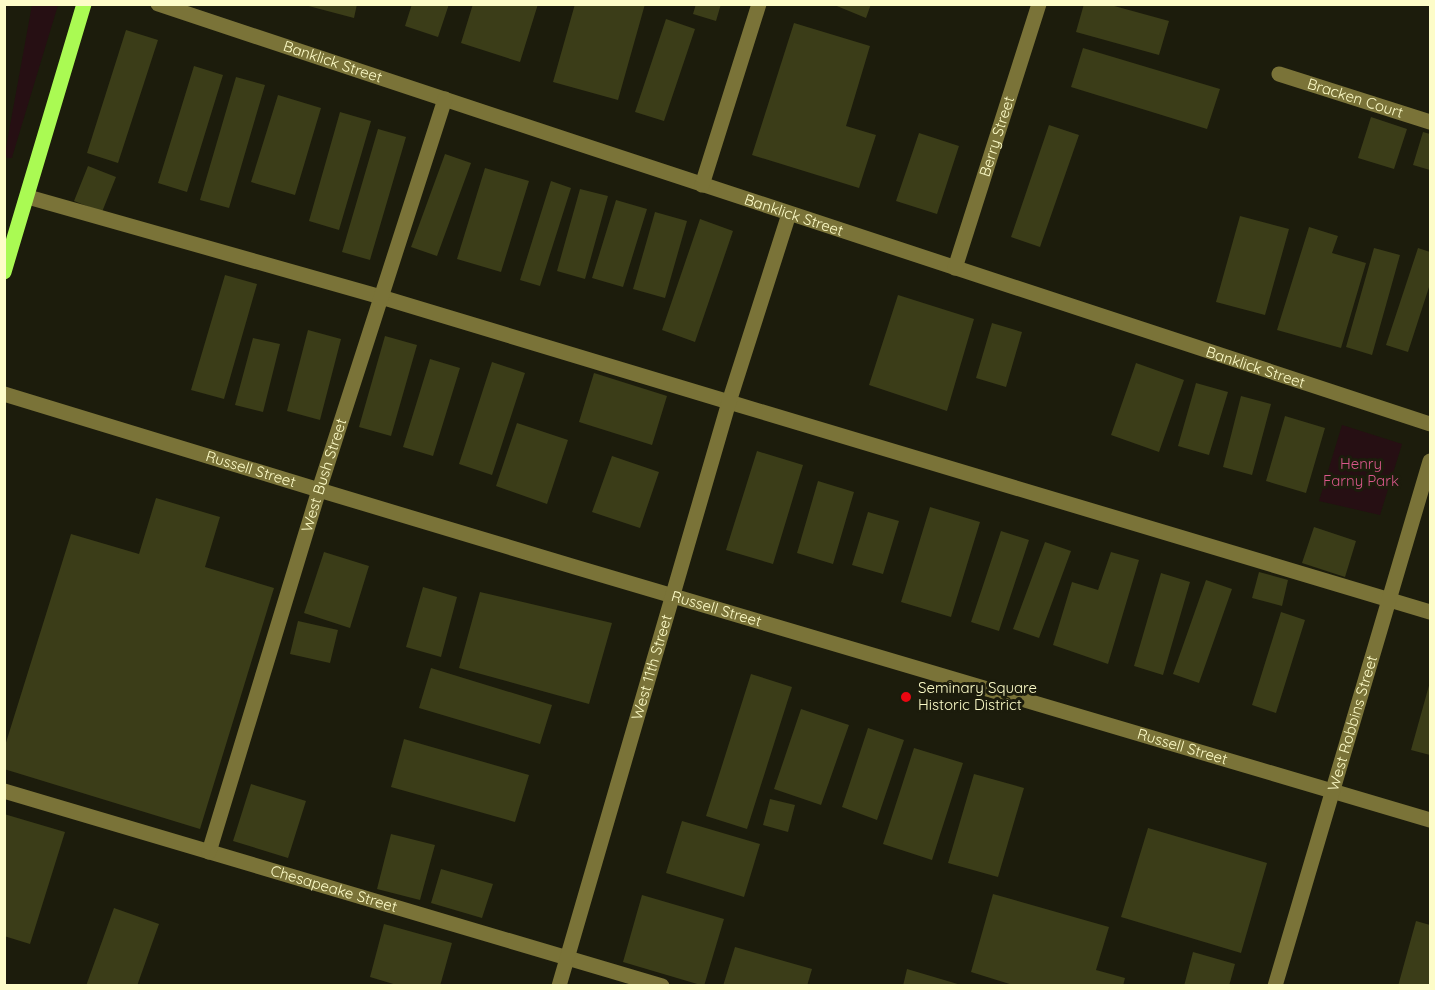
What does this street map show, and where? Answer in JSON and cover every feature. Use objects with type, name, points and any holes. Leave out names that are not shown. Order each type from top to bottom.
[{"type":"main road","points":[[4,272],[84,4]]},
{"type":"street","name":"Banklick Street","points":[[158,4],[1431,424]]},
{"type":"street","points":[[702,185],[759,4]]},
{"type":"street","name":"Berry Street","points":[[955,268],[1039,4]]},
{"type":"street","name":"Bracken Court","points":[[1279,74],[1431,122]]},
{"type":"street","name":"West Bush Street","points":[[209,852],[319,490],[445,99]]},
{"type":"street","points":[[28,197],[381,297],[1431,612]]},
{"type":"street","name":"West 11th Street","points":[[559,986],[729,402],[789,214]]},
{"type":"street","name":"Russell Street","points":[[4,394],[673,596],[1431,820]]},
{"type":"street","name":"West Robbins Street","points":[[1275,986],[1431,460]]},
{"type":"street","name":"Chesapeake Street","points":[[4,791],[662,986]]},
{"type":"green space","points":[[32,5],[58,5],[12,158],[7,158],[5,153]]},
{"type":"green space","name":"Henry Farny Park","points":[[1342,425],[1402,444],[1380,515],[1319,501]]},
{"type":"building","points":[[301,4],[357,4],[354,18]]},
{"type":"building","points":[[412,4],[449,4],[438,37],[405,26]]},
{"type":"building","points":[[473,4],[538,4],[520,62],[461,43]]},
{"type":"building","points":[[575,4],[645,4],[618,100],[553,82]]},
{"type":"building","points":[[696,4],[721,4],[716,21],[693,14]]},
{"type":"building","points":[[832,4],[871,4],[866,18]]},
{"type":"building","points":[[1084,4],[1107,4],[1169,21],[1159,55],[1076,32]]},
{"type":"building","points":[[666,19],[695,29],[664,121],[635,112]]},
{"type":"building","points":[[794,23],[870,46],[846,126],[876,135],[859,188],[752,155]]},
{"type":"building","points":[[126,30],[158,40],[118,163],[87,153]]},
{"type":"building","points":[[1083,48],[1220,89],[1207,129],[1071,87]]},
{"type":"building","points":[[194,66],[223,75],[187,192],[158,183]]},
{"type":"building","points":[[236,77],[265,85],[229,208],[200,200]]},
{"type":"building","points":[[278,95],[321,108],[295,195],[251,182]]},
{"type":"building","points":[[340,112],[371,121],[339,230],[309,221]]},
{"type":"building","points":[[1371,117],[1407,129],[1394,169],[1358,158]]},
{"type":"building","points":[[1049,125],[1079,135],[1040,247],[1011,237]]},
{"type":"building","points":[[378,129],[406,137],[370,260],[342,252]]},
{"type":"building","points":[[1423,132],[1430,134],[1430,170],[1413,165]]},
{"type":"building","points":[[919,133],[959,146],[937,214],[896,201]]},
{"type":"building","points":[[445,154],[471,163],[437,256],[411,247]]},
{"type":"building","points":[[88,166],[116,177],[102,212],[74,201]]},
{"type":"building","points":[[485,168],[529,181],[501,272],[457,259]]},
{"type":"building","points":[[551,181],[571,188],[540,286],[520,280]]},
{"type":"building","points":[[580,189],[608,196],[585,279],[557,271]]},
{"type":"building","points":[[616,200],[647,209],[623,287],[592,278]]},
{"type":"building","points":[[655,212],[687,221],[665,298],[633,289]]},
{"type":"building","points":[[1240,216],[1289,229],[1265,315],[1216,302]]},
{"type":"building","points":[[700,219],[733,231],[695,342],[662,330]]},
{"type":"building","points":[[1309,227],[1338,236],[1332,253],[1366,263],[1341,348],[1277,330]]},
{"type":"building","points":[[1374,248],[1400,255],[1372,355],[1346,347]]},
{"type":"building","points":[[1418,248],[1430,252],[1430,284],[1408,352],[1386,345]]},
{"type":"building","points":[[225,275],[257,284],[224,399],[191,390]]},
{"type":"building","points":[[898,295],[974,319],[947,411],[869,385]]},
{"type":"building","points":[[992,323],[1022,332],[1006,387],[976,378]]},
{"type":"building","points":[[308,330],[341,339],[320,420],[287,411]]},
{"type":"building","points":[[385,336],[417,345],[391,436],[359,427]]},
{"type":"building","points":[[253,338],[280,344],[263,412],[235,405]]},
{"type":"building","points":[[430,359],[460,368],[433,456],[403,447]]},
{"type":"building","points":[[492,362],[525,373],[492,475],[459,464]]},
{"type":"building","points":[[1136,363],[1184,380],[1159,452],[1111,435]]},
{"type":"building","points":[[594,373],[667,396],[652,445],[579,422]]},
{"type":"building","points":[[1196,383],[1228,392],[1209,455],[1178,446]]},
{"type":"building","points":[[1241,396],[1271,404],[1252,475],[1223,467]]},
{"type":"building","points":[[1285,416],[1325,428],[1306,493],[1266,481]]},
{"type":"building","points":[[517,423],[568,440],[547,504],[496,486]]},
{"type":"building","points":[[757,451],[803,465],[773,564],[726,550]]},
{"type":"building","points":[[612,456],[659,472],[640,528],[592,512]]},
{"type":"building","points":[[818,481],[854,492],[833,564],[797,553]]},
{"type":"building","points":[[156,498],[220,517],[205,567],[274,588],[200,829],[4,769],[4,749],[71,534],[139,554]]},
{"type":"building","points":[[930,507],[980,522],[951,617],[901,602]]},
{"type":"building","points":[[868,512],[899,521],[883,574],[852,565]]},
{"type":"building","points":[[1314,527],[1356,541],[1345,577],[1302,563]]},
{"type":"building","points":[[1001,531],[1029,540],[999,631],[971,622]]},
{"type":"building","points":[[1045,542],[1071,551],[1039,638],[1013,629]]},
{"type":"building","points":[[324,552],[369,566],[350,628],[304,613]]},
{"type":"building","points":[[1111,552],[1139,560],[1108,664],[1053,645],[1072,582],[1098,590]]},
{"type":"building","points":[[1259,572],[1288,580],[1282,606],[1252,598]]},
{"type":"building","points":[[1161,573],[1190,582],[1163,675],[1134,666]]},
{"type":"building","points":[[1206,580],[1232,589],[1199,683],[1173,674]]},
{"type":"building","points":[[423,587],[457,597],[441,657],[406,647]]},
{"type":"building","points":[[480,592],[612,623],[589,704],[459,668]]},
{"type":"building","points":[[1281,612],[1305,620],[1276,713],[1252,705]]},
{"type":"building","points":[[298,621],[338,630],[330,663],[290,654]]},
{"type":"building","points":[[431,668],[552,705],[540,744],[419,708]]},
{"type":"building","points":[[751,674],[792,687],[747,829],[706,816]]},
{"type":"building","points":[[1430,682],[1430,755],[1411,750]]},
{"type":"building","points":[[801,709],[849,725],[821,805],[774,789]]},
{"type":"building","points":[[868,728],[904,740],[877,820],[842,807]]},
{"type":"building","points":[[404,739],[529,775],[515,822],[391,787]]},
{"type":"building","points":[[914,748],[963,763],[932,860],[883,844]]},
{"type":"building","points":[[974,774],[1024,788],[998,877],[948,863]]},
{"type":"building","points":[[251,784],[306,801],[288,858],[233,841]]},
{"type":"building","points":[[770,799],[795,805],[788,832],[763,825]]},
{"type":"building","points":[[4,814],[65,832],[30,944],[4,936]]},
{"type":"building","points":[[682,821],[760,844],[744,897],[666,873]]},
{"type":"building","points":[[1148,828],[1267,863],[1241,953],[1121,917]]},
{"type":"building","points":[[391,834],[435,845],[420,900],[377,889]]},
{"type":"building","points":[[441,869],[493,884],[482,918],[431,903]]},
{"type":"building","points":[[993,894],[1109,927],[1096,970],[1125,978],[1123,986],[1016,986],[971,972]]},
{"type":"building","points":[[642,895],[724,919],[704,986],[623,962]]},
{"type":"building","points":[[114,908],[159,924],[137,986],[86,986]]},
{"type":"building","points":[[1416,921],[1430,925],[1430,986],[1398,986]]},
{"type":"building","points":[[384,924],[452,943],[440,986],[400,986],[370,977]]},
{"type":"building","points":[[735,947],[812,969],[807,986],[723,986]]},
{"type":"building","points":[[1193,952],[1235,964],[1229,986],[1184,986]]},
{"type":"building","points":[[907,969],[961,985],[961,986],[903,986]]},
{"type":"place","name":"Seminary Square Historic District","points":[[906,697]]}]
